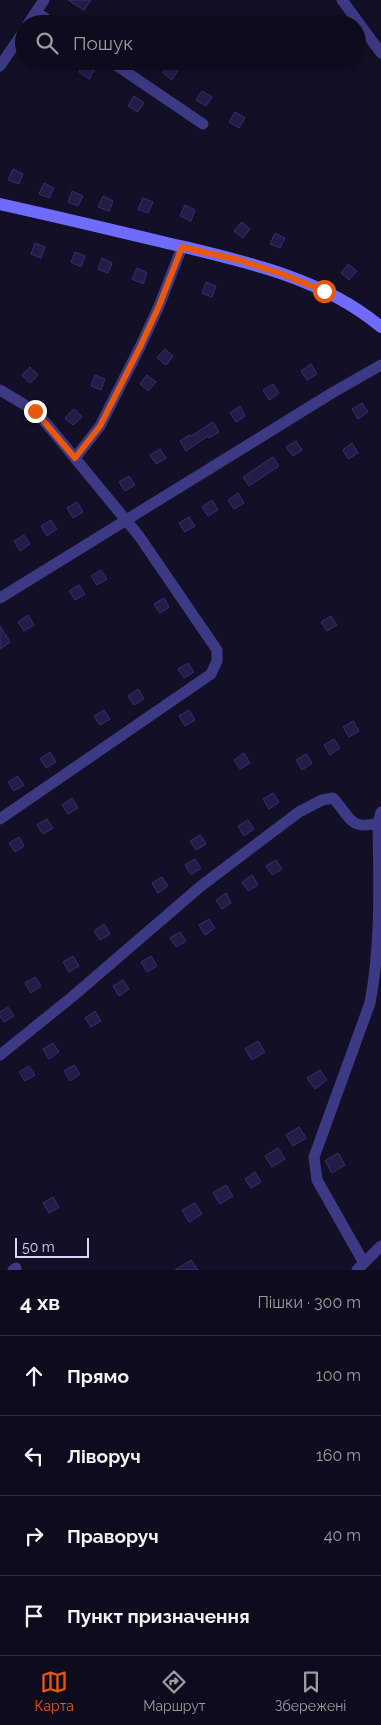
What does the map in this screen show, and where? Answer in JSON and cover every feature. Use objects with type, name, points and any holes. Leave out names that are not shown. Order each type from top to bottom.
[{"type":"street","points":[[34,15],[44,0]]},
{"type":"street","points":[[342,0],[353,15]]},
{"type":"street","points":[[36,12],[40,15]]},
{"type":"street","points":[[366,33],[381,53]]},
{"type":"street","points":[[0,66],[15,44]]},
{"type":"street","points":[[123,70],[203,124]]},
{"type":"street","points":[[0,204],[239,260],[282,274],[324,291],[366,315],[381,327]]},
{"type":"street","points":[[75,458],[100,426],[136,356],[159,306],[182,247]]},
{"type":"street","points":[[0,598],[332,393],[381,365]]},
{"type":"street","points":[[0,390],[35,411],[127,520],[140,536],[217,650],[217,661],[211,674],[0,819]]},
{"type":"street","points":[[0,1055],[72,997],[201,886],[299,812],[322,800],[332,798],[351,822],[365,827],[379,817]]},
{"type":"street","points":[[379,817],[380,950],[376,980],[370,1004],[314,1157],[317,1180],[360,1266],[381,1246]]},
{"type":"building","points":[[68,0],[91,0],[84,10]]},
{"type":"building","points":[[80,70],[94,70],[89,79],[79,72]]},
{"type":"building","points":[[165,70],[178,70],[172,80],[163,73]]},
{"type":"building","points":[[202,91],[212,97],[206,106],[196,100]]},
{"type":"building","points":[[134,96],[144,103],[138,112],[128,106]]},
{"type":"building","points":[[235,112],[245,118],[239,128],[229,122]]},
{"type":"building","points":[[13,169],[23,174],[19,184],[8,180]]},
{"type":"building","points":[[44,183],[54,188],[49,198],[39,194]]},
{"type":"building","points":[[72,191],[83,196],[78,206],[68,202]]},
{"type":"building","points":[[103,196],[113,201],[109,211],[98,207]]},
{"type":"building","points":[[143,198],[153,202],[148,213],[138,209]]},
{"type":"building","points":[[185,205],[195,210],[191,221],[180,216]]},
{"type":"building","points":[[242,222],[250,229],[243,238],[234,231]]},
{"type":"building","points":[[275,233],[285,238],[280,248],[270,244]]},
{"type":"building","points":[[35,243],[45,247],[41,258],[31,254]]},
{"type":"building","points":[[75,252],[85,256],[81,267],[71,262]]},
{"type":"building","points":[[102,258],[112,263],[108,273],[98,269]]},
{"type":"building","points":[[348,264],[357,271],[349,280],[341,273]]},
{"type":"building","points":[[137,268],[147,273],[143,284],[132,279]]},
{"type":"building","points":[[206,282],[216,286],[212,297],[202,293]]},
{"type":"building","points":[[165,349],[173,356],[166,365],[157,358]]},
{"type":"building","points":[[311,364],[317,374],[307,380],[301,371]]},
{"type":"building","points":[[30,367],[38,375],[30,383],[22,375]]},
{"type":"building","points":[[95,375],[105,379],[101,390],[91,386]]},
{"type":"building","points":[[147,375],[156,382],[148,391],[140,384]]},
{"type":"building","points":[[273,384],[279,393],[269,400],[263,390]]},
{"type":"building","points":[[362,403],[368,412],[358,419],[352,409]]},
{"type":"building","points":[[240,406],[245,416],[236,422],[230,413]]},
{"type":"building","points":[[74,409],[82,417],[73,425],[65,418]]},
{"type":"building","points":[[213,422],[219,432],[209,438],[208,436],[186,451],[180,441]]},
{"type":"building","points":[[296,441],[302,450],[293,456],[286,447]]},
{"type":"building","points":[[352,443],[358,453],[348,459],[343,450]]},
{"type":"building","points":[[160,449],[166,458],[156,464],[150,455]]},
{"type":"building","points":[[273,457],[279,466],[249,486],[243,477]]},
{"type":"building","points":[[129,476],[135,485],[125,491],[119,482]]},
{"type":"building","points":[[238,493],[244,503],[234,509],[228,500]]},
{"type":"building","points":[[212,500],[218,510],[208,516],[202,507]]},
{"type":"building","points":[[77,502],[83,512],[73,518],[67,508]]},
{"type":"building","points":[[189,517],[195,526],[185,532],[179,523]]},
{"type":"building","points":[[51,520],[57,529],[47,536],[41,526]]},
{"type":"building","points":[[24,535],[30,544],[20,551],[14,541]]},
{"type":"building","points":[[101,570],[107,579],[97,585],[91,576]]},
{"type":"building","points":[[79,585],[85,594],[75,600],[69,591]]},
{"type":"building","points":[[164,598],[169,607],[160,613],[154,604]]},
{"type":"building","points":[[28,615],[34,625],[24,631],[18,622]]},
{"type":"building","points":[[331,616],[337,625],[327,631],[321,622]]},
{"type":"building","points":[[0,626],[10,642],[0,649]]},
{"type":"building","points":[[188,663],[194,672],[184,678],[178,669]]},
{"type":"building","points":[[138,689],[144,699],[134,705],[128,696]]},
{"type":"building","points":[[104,710],[110,719],[100,725],[94,716]]},
{"type":"building","points":[[189,710],[195,720],[185,726],[179,716]]},
{"type":"building","points":[[353,721],[359,731],[349,737],[343,727]]},
{"type":"building","points":[[334,739],[340,748],[330,755],[324,745]]},
{"type":"building","points":[[50,752],[56,762],[46,768],[40,759]]},
{"type":"building","points":[[244,753],[250,763],[240,769],[234,760]]},
{"type":"building","points":[[306,754],[312,763],[302,770],[296,760]]},
{"type":"building","points":[[18,776],[24,785],[14,791],[8,782]]},
{"type":"building","points":[[273,793],[279,802],[269,809],[263,799]]},
{"type":"building","points":[[72,798],[78,808],[68,814],[62,805]]},
{"type":"building","points":[[47,819],[53,828],[43,834],[37,825]]},
{"type":"building","points":[[248,820],[254,829],[244,836],[238,826]]},
{"type":"building","points":[[200,835],[206,844],[196,850],[190,841]]},
{"type":"building","points":[[19,837],[24,846],[15,852],[9,843]]},
{"type":"building","points":[[195,859],[201,868],[191,875],[185,865]]},
{"type":"building","points":[[276,860],[282,869],[272,875],[266,866]]},
{"type":"building","points":[[252,875],[258,885],[248,891],[242,882]]},
{"type":"building","points":[[162,877],[168,886],[158,893],[152,883]]},
{"type":"building","points":[[226,893],[231,903],[222,909],[216,900]]},
{"type":"building","points":[[209,919],[215,928],[205,935],[199,925]]},
{"type":"building","points":[[104,924],[110,934],[100,940],[94,931]]},
{"type":"building","points":[[180,932],[186,941],[176,947],[170,938]]},
{"type":"building","points":[[73,956],[79,966],[69,972],[63,962]]},
{"type":"building","points":[[151,956],[157,966],[147,972],[141,962]]},
{"type":"building","points":[[35,977],[41,986],[31,993],[25,983]]},
{"type":"building","points":[[123,980],[129,989],[119,996],[113,986]]},
{"type":"building","points":[[8,1007],[14,1016],[4,1022],[0,1012]]},
{"type":"building","points":[[95,1011],[101,1021],[91,1027],[85,1018]]},
{"type":"building","points":[[258,1041],[265,1052],[252,1060],[245,1049]]},
{"type":"building","points":[[53,1043],[59,1052],[49,1059],[43,1049]]},
{"type":"building","points":[[74,1065],[80,1074],[70,1081],[64,1071]]},
{"type":"building","points":[[29,1066],[35,1075],[25,1081],[19,1072]]},
{"type":"building","points":[[320,1070],[327,1080],[315,1089],[307,1078]]},
{"type":"building","points":[[299,1127],[306,1138],[293,1146],[286,1135]]},
{"type":"building","points":[[278,1148],[285,1159],[272,1167],[265,1156]]},
{"type":"building","points":[[338,1153],[345,1165],[332,1173],[325,1161]]},
{"type":"building","points":[[255,1172],[261,1182],[251,1188],[245,1179]]},
{"type":"building","points":[[226,1185],[233,1196],[220,1204],[213,1193]]},
{"type":"building","points":[[53,1197],[59,1207],[49,1213],[43,1203]]},
{"type":"building","points":[[195,1203],[202,1214],[189,1222],[182,1210]]},
{"type":"building","points":[[191,1260],[198,1270],[175,1270]]},
{"type":"route","points":[[35,411],[75,458],[100,426],[159,306],[182,247],[239,260],[282,274],[324,291]]}]
